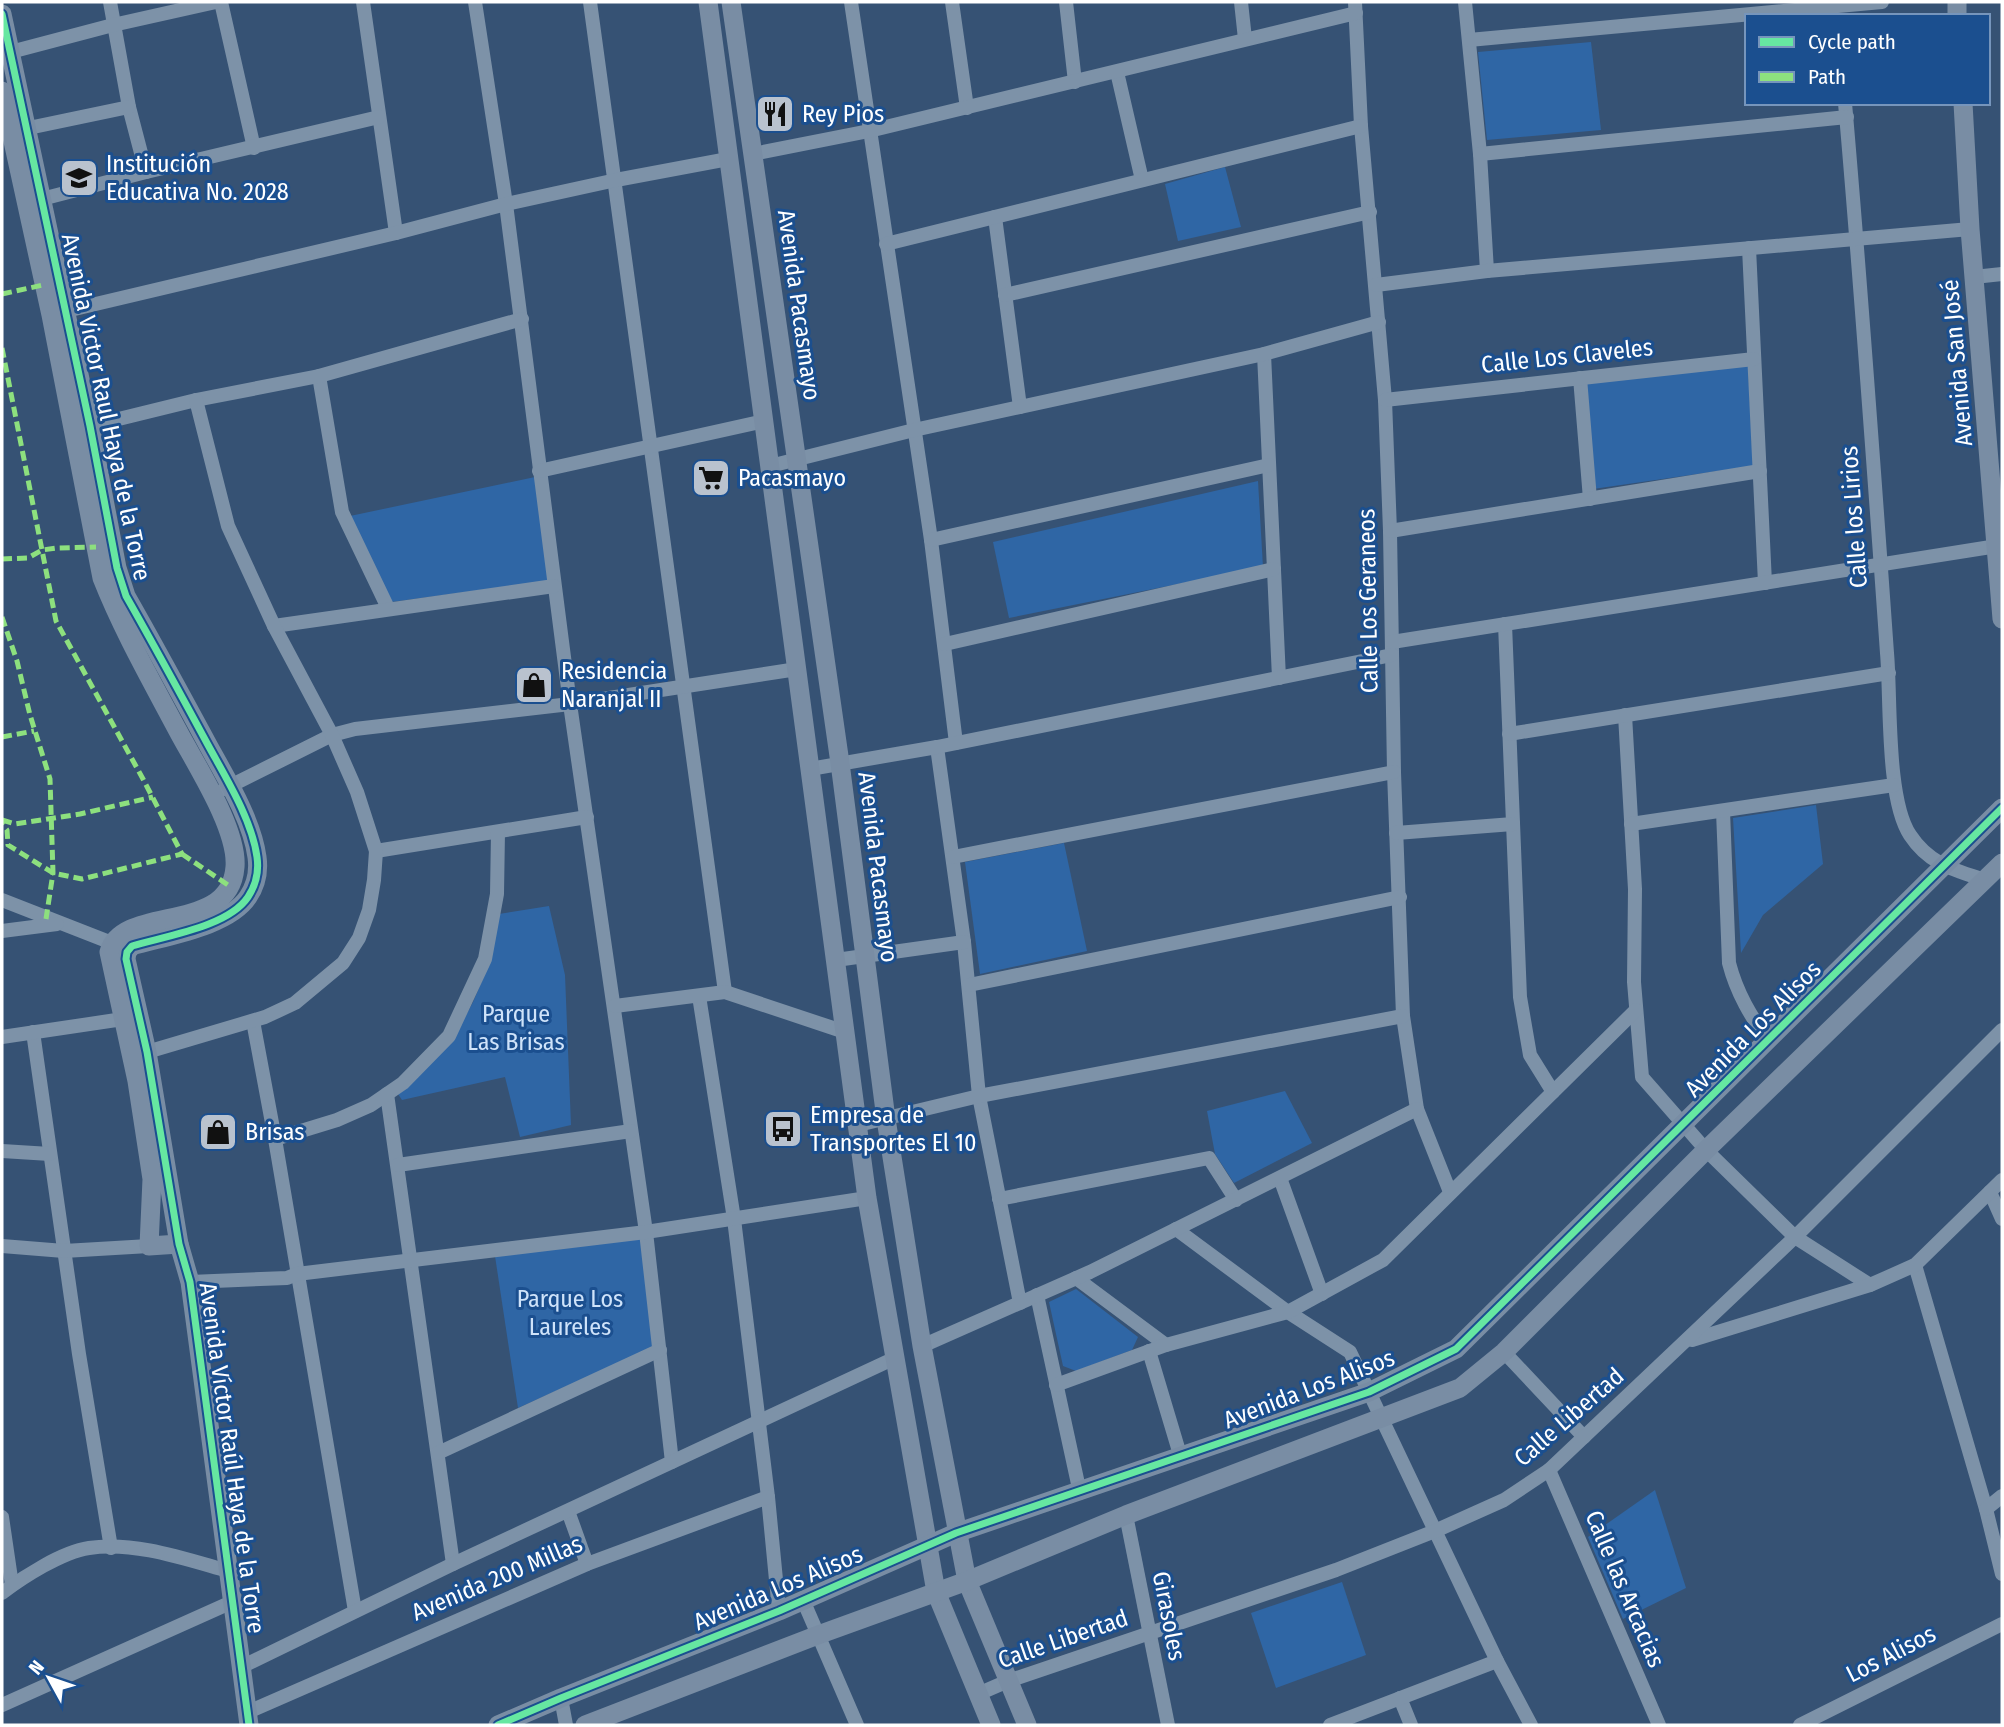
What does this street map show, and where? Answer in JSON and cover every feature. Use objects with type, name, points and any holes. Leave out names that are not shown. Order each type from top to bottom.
[{"type":"street","points":[[110,2],[128,107],[146,172]]},
{"type":"street","points":[[6,53],[216,2]]},
{"type":"street","points":[[221,2],[254,148]]},
{"type":"street","points":[[363,2],[396,233]]},
{"type":"street","points":[[475,2],[522,319],[570,704],[646,1232],[672,1462]]},
{"type":"street","points":[[590,2],[725,992]]},
{"type":"street","name":"Avenida Pacasmayo","points":[[708,2],[867,1198],[936,1592],[991,1725]]},
{"type":"street","name":"Avenida Pacasmayo","points":[[732,2],[840,764],[886,1119],[922,1346],[967,1581],[1027,1725]]},
{"type":"street","points":[[851,2],[931,540],[956,743]]},
{"type":"street","points":[[952,2],[967,108]]},
{"type":"street","points":[[1066,2],[1075,82]]},
{"type":"street","points":[[1241,2],[1245,38]]},
{"type":"street","points":[[1465,2],[1480,155],[1487,271]]},
{"type":"street","points":[[1469,40],[1761,7],[1838,11],[1882,2]]},
{"type":"street","points":[[753,153],[869,131],[1075,82],[1355,7]]},
{"type":"street","name":"Calle Los Geraneos","points":[[1355,7],[1361,126],[1385,400],[1403,1016],[1417,1109],[1450,1192]]},
{"type":"street","name":"Avenida Victor Raul Haya de la Torre","points":[[2,14],[19,130],[34,201],[66,311],[82,428],[117,568],[126,596],[231,786]]},
{"type":"street","points":[[1116,72],[1142,180]]},
{"type":"street","points":[[2,91],[19,130],[128,107]]},
{"type":"street","name":"Avenida San José","points":[[1963,105],[1970,229],[2000,551],[2002,619]]},
{"type":"street","points":[[1480,155],[1846,110]]},
{"type":"street","name":"Calle los Lirios","points":[[1846,110],[1889,673],[1894,785],[1910,835],[1942,867],[1985,880]]},
{"type":"street","points":[[149,1246],[152,1180],[137,1081],[109,952],[112,943],[123,932],[214,904],[231,887],[236,859],[231,838],[212,795],[117,617],[102,578],[82,428],[34,201],[379,117]]},
{"type":"street","points":[[886,244],[1361,126]]},
{"type":"street","points":[[66,311],[396,233],[506,204],[729,159]]},
{"type":"street","points":[[1005,295],[1370,212]]},
{"type":"street","points":[[995,217],[1020,407]]},
{"type":"street","points":[[1376,285],[1487,271],[1970,229]]},
{"type":"street","points":[[1749,248],[1765,583]]},
{"type":"street","points":[[1974,277],[2002,274]]},
{"type":"street","points":[[82,428],[196,400],[319,376],[522,319]]},
{"type":"street","points":[[770,466],[914,430],[1264,354],[1379,323]]},
{"type":"street","points":[[1264,354],[1279,678]]},
{"type":"street","name":"Calle Los Claveles","points":[[1385,400],[1754,359]]},
{"type":"street","points":[[319,376],[342,512],[388,608]]},
{"type":"street","points":[[1580,378],[1590,499]]},
{"type":"street","points":[[146,1052],[253,1021],[295,1003],[343,963],[359,938],[369,910],[376,851],[357,792],[332,735],[274,626],[228,526],[196,400]]},
{"type":"street","points":[[539,471],[764,421]]},
{"type":"street","points":[[931,540],[1269,465]]},
{"type":"street","points":[[1390,531],[1760,471]]},
{"type":"street","points":[[810,769],[937,747],[1279,678],[1505,624],[1881,564],[2000,551]]},
{"type":"street","points":[[945,644],[1274,569]]},
{"type":"street","points":[[274,626],[554,586]]},
{"type":"street","points":[[1505,624],[1520,998],[1530,1055],[1553,1091]]},
{"type":"street","points":[[212,795],[332,735],[355,729],[570,704],[797,669]]},
{"type":"street","points":[[1509,734],[1889,673]]},
{"type":"street","points":[[1625,715],[1635,888],[1633,982],[1642,1077],[1706,1150],[1795,1237],[1870,1285]]},
{"type":"street","points":[[937,747],[964,942],[979,1096],[1020,1303]]},
{"type":"street","points":[[953,857],[1394,772]]},
{"type":"street","points":[[1631,824],[1894,785]]},
{"type":"street","name":"Avenida Víctor Raúl Haya de la Torre","points":[[231,786],[254,840],[257,856],[257,878],[247,898],[221,919],[132,946],[126,959],[146,1052],[179,1244],[190,1282],[248,1719]]},
{"type":"street","name":"Avenida Los Alisos","points":[[498,1725],[779,1611],[956,1533],[1080,1493],[1369,1392],[1457,1349],[2002,808]]},
{"type":"street","points":[[1723,811],[1729,964],[1744,1006],[1768,1041]]},
{"type":"street","points":[[376,851],[587,817]]},
{"type":"street","points":[[1396,833],[1513,824]]},
{"type":"street","points":[[275,1139],[337,1120],[371,1105],[403,1083],[449,1036],[485,959],[496,894],[498,832]]},
{"type":"street","points":[[585,1725],[967,1581],[1126,1516],[1460,1388],[1504,1352],[1706,1150],[2002,863]]},
{"type":"street","points":[[969,985],[1400,897]]},
{"type":"street","points":[[2,900],[112,943]]},
{"type":"street","points":[[2,932],[59,924]]},
{"type":"street","points":[[836,960],[964,942]]},
{"type":"street","points":[[615,1006],[725,992],[845,1032]]},
{"type":"street","points":[[699,996],[734,1219],[779,1611]]},
{"type":"street","points":[[1056,1385],[1166,1345],[1288,1312],[1383,1260],[1636,1010]]},
{"type":"street","points":[[858,1125],[979,1096],[1403,1016]]},
{"type":"street","points":[[2,1037],[122,1019]]},
{"type":"street","points":[[253,1021],[355,1611]]},
{"type":"street","name":"Calle Libertad","points":[[978,1694],[1009,1681],[1336,1570],[1435,1531],[1503,1500],[1549,1470],[1687,1341],[2002,1030]]},
{"type":"street","points":[[33,1032],[111,1548]]},
{"type":"street","points":[[387,1094],[453,1564]]},
{"type":"street","points":[[922,1346],[1076,1278],[1417,1109]]},
{"type":"street","points":[[398,1166],[631,1131]]},
{"type":"street","points":[[2,1151],[50,1154]]},
{"type":"street","points":[[999,1199],[1209,1158],[1237,1200]]},
{"type":"street","points":[[1280,1178],[1322,1294]]},
{"type":"street","points":[[1687,1341],[1870,1285],[1915,1265],[2002,1180]]},
{"type":"street","points":[[1990,1192],[2002,1219]]},
{"type":"street","points":[[190,1282],[287,1278],[298,1274],[646,1232],[867,1198]]},
{"type":"street","points":[[1176,1229],[1288,1312],[1350,1352],[1497,1661],[1531,1725]]},
{"type":"street","points":[[2,1246],[64,1251],[179,1244]]},
{"type":"street","points":[[1915,1265],[1986,1509],[2002,1574]]},
{"type":"street","points":[[1076,1278],[1166,1345]]},
{"type":"street","points":[[1037,1295],[1080,1493]]},
{"type":"street","points":[[438,1453],[660,1350]]},
{"type":"street","points":[[1149,1351],[1181,1458]]},
{"type":"street","points":[[1504,1352],[1584,1437]]},
{"type":"street","points":[[241,1667],[453,1564],[895,1358]]},
{"type":"street","name":"Calle las Arcacias","points":[[1549,1470],[1654,1724]]},
{"type":"street","points":[[1986,1509],[2002,1496]]},
{"type":"street","name":"Avenida 200 Millas","points":[[248,1719],[587,1564],[768,1497]]},
{"type":"street","points":[[568,1511],[587,1564]]},
{"type":"street","name":"Girasoles","points":[[1126,1516],[1168,1725]]},
{"type":"street","points":[[2,1517],[7,1589],[45,1565],[88,1548],[144,1548],[228,1571]]},
{"type":"street","points":[[803,1600],[857,1725]]},
{"type":"street","points":[[2,1705],[232,1602]]},
{"type":"street","name":"Los Alisos","points":[[1800,1725],[2002,1624]]},
{"type":"street","points":[[1330,1725],[1497,1661]]},
{"type":"street","points":[[561,1698],[566,1725]]},
{"type":"street","points":[[1400,1698],[1411,1725]]},
{"type":"green space","points":[[1591,42],[1601,130],[1487,140],[1478,52]]},
{"type":"green space","points":[[1225,167],[1241,227],[1178,241],[1165,184]]},
{"type":"green space","points":[[1748,365],[1753,466],[1586,490],[1575,384]]},
{"type":"green space","points":[[535,477],[549,581],[391,602],[350,516]]},
{"type":"green space","points":[[1258,481],[1263,567],[1009,618],[993,542]]},
{"type":"green space","points":[[1816,805],[1823,864],[1763,915],[1741,953],[1733,818]]},
{"type":"green space","points":[[1064,843],[1087,951],[980,974],[965,862]]},
{"type":"green space","name":"Parque Las Brisas","points":[[549,906],[565,975],[571,1125],[520,1137],[505,1077],[402,1100],[398,1094],[453,1039],[473,1002],[491,960],[499,914]]},
{"type":"green space","points":[[1285,1091],[1312,1143],[1234,1183],[1215,1154],[1207,1111]]},
{"type":"green space","name":"Parque Los Laureles","points":[[642,1238],[654,1347],[518,1408],[495,1256]]},
{"type":"green space","points":[[1076,1289],[1138,1337],[1132,1350],[1076,1371],[1063,1366],[1049,1302]]},
{"type":"green space","points":[[1655,1490],[1686,1588],[1623,1619],[1588,1537]]},
{"type":"green space","points":[[1342,1582],[1366,1655],[1276,1688],[1251,1613]]},
{"type":"marked path","points":[[2,294],[43,285]]},
{"type":"marked path","points":[[2,348],[56,621],[182,854],[82,879],[53,873],[8,845],[7,830],[2,824]]},
{"type":"marked path","points":[[2,559],[28,558],[42,550],[57,548],[96,547]]},
{"type":"marked path","points":[[2,617],[50,779],[53,873],[46,919]]},
{"type":"marked path","points":[[2,737],[34,731]]},
{"type":"marked path","points":[[2,820],[15,824],[80,814],[153,797]]},
{"type":"marked path","points":[[182,854],[231,887]]},
{"type":"cycle path","points":[[2,14],[90,426],[117,568],[126,596],[237,800],[250,829],[257,857],[255,883],[239,907],[226,916],[195,929],[132,946],[126,959],[147,1052],[179,1244],[190,1282],[249,1725]]},
{"type":"cycle path","points":[[498,1725],[779,1611],[956,1533],[1369,1392],[1456,1349],[2002,808]]},
{"type":"place","name":"Rey Pios","points":[[775,114]]},
{"type":"place","name":"Institución Educativa No. 2028","points":[[79,178]]},
{"type":"place","name":"Pacasmayo","points":[[711,478]]},
{"type":"place","name":"Residencia Naranjal II","points":[[534,685]]},
{"type":"place","name":"Empresa de Transportes El 10","points":[[783,1129]]},
{"type":"place","name":"Brisas","points":[[218,1132]]}]
